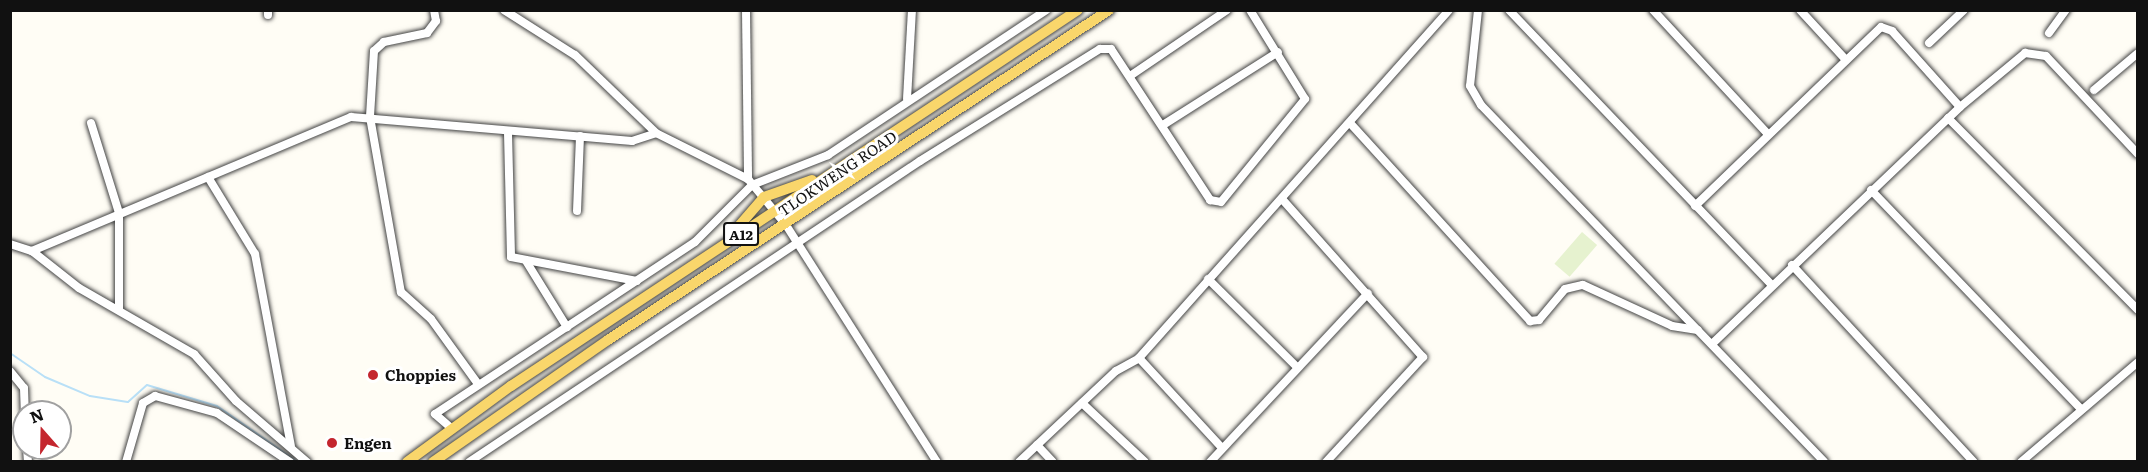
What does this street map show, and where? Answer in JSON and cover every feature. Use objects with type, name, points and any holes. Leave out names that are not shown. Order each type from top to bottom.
[{"type":"main road","name":"TLOKWENG ROAD","points":[[407,462],[450,428],[1078,10]]},
{"type":"main road","name":"TLOKWENG ROAD","points":[[433,462],[1109,10]]},
{"type":"main road","points":[[725,244],[764,197],[830,173]]},
{"type":"street","points":[[434,10],[436,21],[427,33],[384,42],[374,51],[370,117],[401,292],[431,319],[478,384]]},
{"type":"street","points":[[504,10],[575,55],[656,133],[750,182],[786,225],[796,245],[936,462]]},
{"type":"street","points":[[746,10],[750,182]]},
{"type":"street","points":[[907,99],[912,10]]},
{"type":"street","points":[[450,428],[435,414],[712,229],[750,182],[816,162],[907,99],[1046,10]]},
{"type":"street","points":[[1130,76],[1227,10]]},
{"type":"street","points":[[469,462],[796,245],[1100,49],[1111,49],[1210,200],[1221,201],[1305,102],[1278,52],[1250,10]]},
{"type":"street","points":[[1019,462],[1116,371],[1139,358],[1449,10]]},
{"type":"street","points":[[1478,10],[1470,86],[1477,99],[1824,462]]},
{"type":"street","points":[[1509,10],[1772,284]]},
{"type":"street","points":[[1653,10],[1768,134]]},
{"type":"street","points":[[1800,10],[1846,60]]},
{"type":"street","points":[[1929,43],[1964,10]]},
{"type":"street","points":[[2049,33],[2066,10]]},
{"type":"street","points":[[1695,206],[1877,29],[1888,28],[1960,107]]},
{"type":"street","points":[[1712,344],[1772,284],[1948,118],[2025,53],[2036,51],[2138,154]]},
{"type":"street","points":[[1163,126],[1278,52]]},
{"type":"street","points":[[2094,90],[2138,53]]},
{"type":"street","points":[[32,251],[345,119],[370,117],[508,132],[632,141],[656,133]]},
{"type":"street","points":[[1948,118],[2138,310]]},
{"type":"street","points":[[91,123],[119,213],[119,309]]},
{"type":"street","points":[[1350,123],[1530,321],[1539,320],[1565,289],[1583,285],[1672,326],[1698,330]]},
{"type":"street","points":[[508,132],[508,252],[526,261],[637,281]]},
{"type":"street","points":[[577,211],[580,136]]},
{"type":"street","points":[[208,177],[255,254],[291,446]]},
{"type":"street","points":[[1871,190],[2081,409]]},
{"type":"street","points":[[1282,199],[1368,293],[1423,359],[1326,462]]},
{"type":"street","points":[[10,244],[32,251],[79,288],[194,354],[253,417],[291,446],[307,462]]},
{"type":"street","points":[[526,261],[567,327]]},
{"type":"street","points":[[1792,265],[1974,462]]},
{"type":"street","points":[[1208,279],[1297,367]]},
{"type":"street","points":[[1210,462],[1368,293]]},
{"type":"street","points":[[1139,358],[1222,448]]},
{"type":"street","points":[[2021,462],[2138,362]]},
{"type":"street","points":[[10,371],[24,388],[24,400]]},
{"type":"street","points":[[126,462],[142,403],[152,396],[217,413],[290,462]]},
{"type":"street","points":[[1082,403],[1145,462]]},
{"type":"street","points":[[245,430],[253,417]]},
{"type":"street","points":[[1037,445],[1053,462]]},
{"type":"green space","points":[[1582,232],[1597,245],[1570,277],[1554,264]]},
{"type":"waterway","points":[[10,353],[45,377],[90,396],[128,402],[147,385],[217,406],[298,462]]},
{"type":"place","name":"Choppies","points":[[373,375]]},
{"type":"place","name":"Engen","points":[[332,443]]}]
